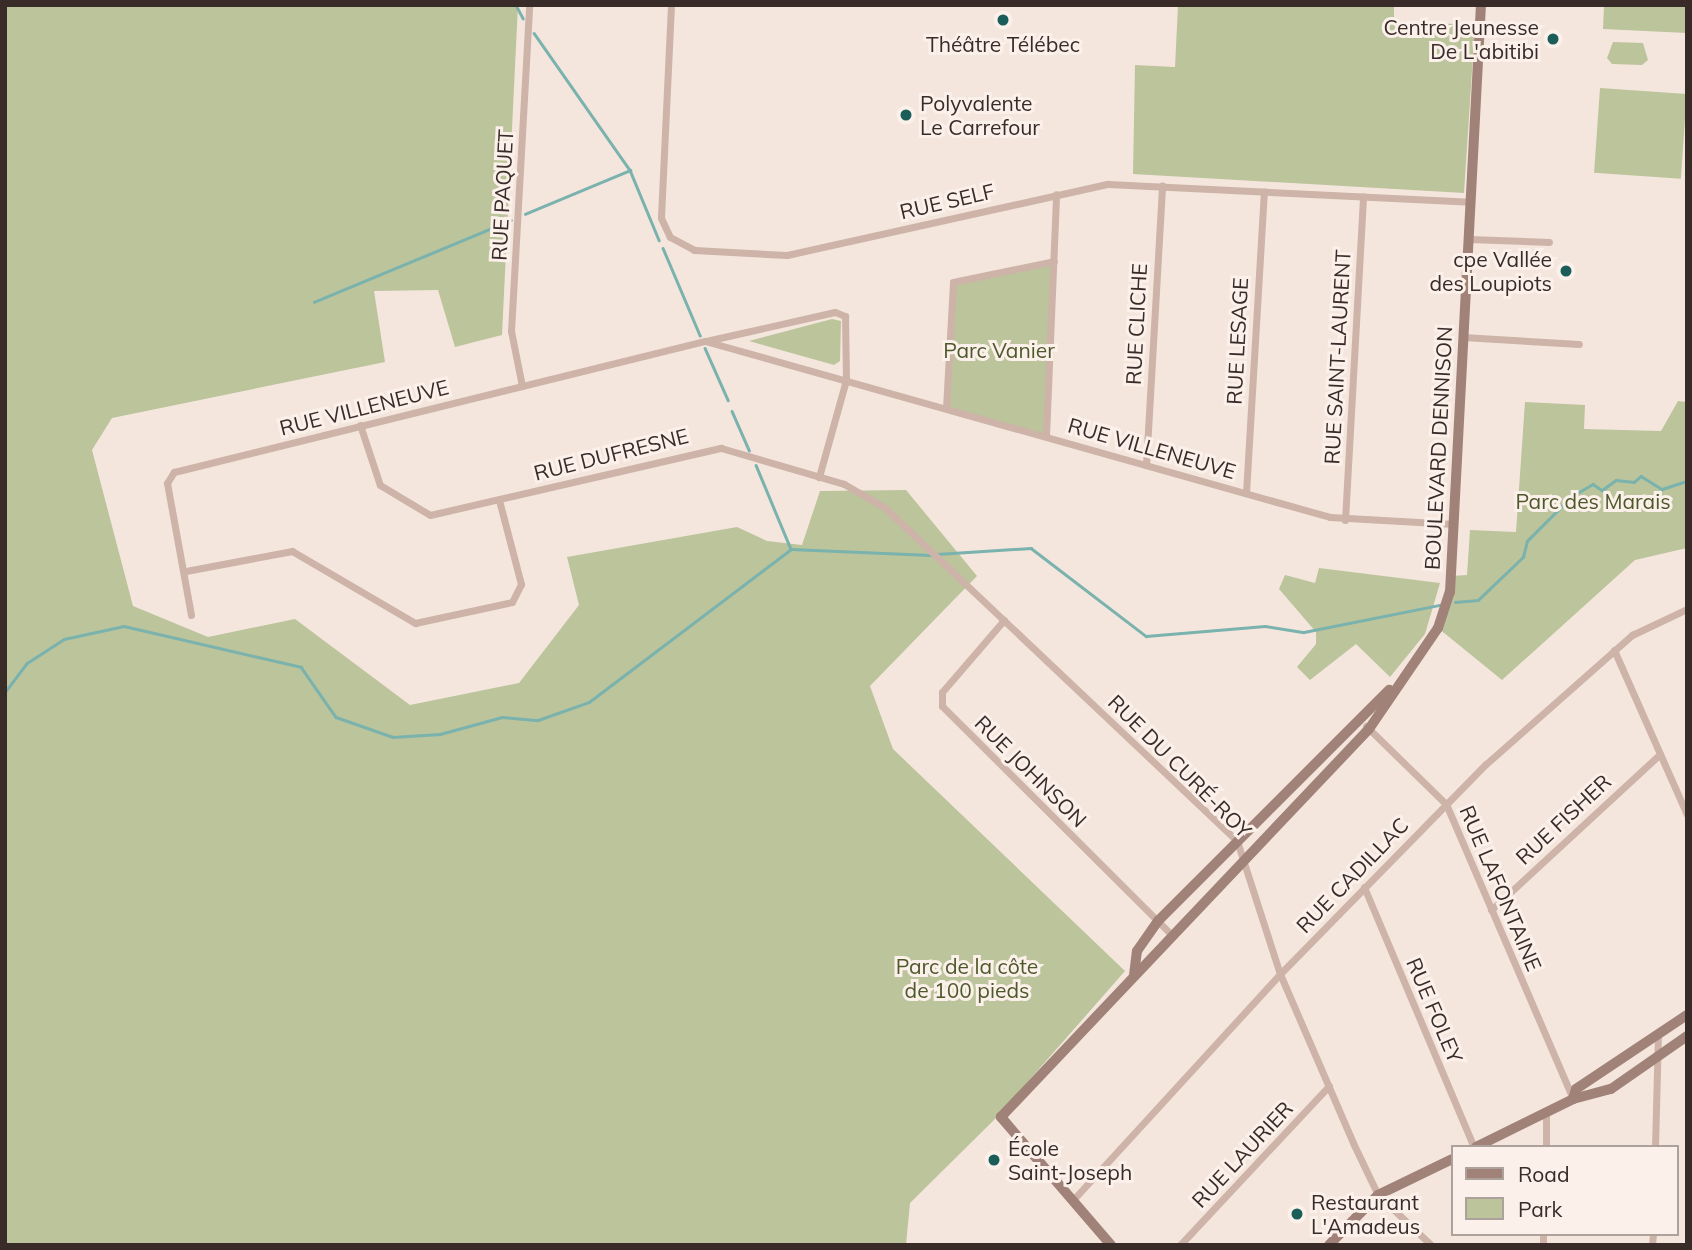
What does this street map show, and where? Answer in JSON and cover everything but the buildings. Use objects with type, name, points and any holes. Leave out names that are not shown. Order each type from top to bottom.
[{"type":"street","name":"RUE PAQUET","points":[[522,386],[512,331],[529,5]]},
{"type":"street","name":"RUE SELF","points":[[671,5],[660,202],[664,228],[681,246],[788,256],[1108,184],[1470,202]]},
{"type":"street","name":"BOULEVARD DENNISON","points":[[1072,1200],[1001,1117],[1369,729],[1399,681],[1438,628],[1450,592],[1480,5]]},
{"type":"street","name":"RUE CLICHE","points":[[1146,465],[1162,185]]},
{"type":"street","name":"RUE LESAGE","points":[[1246,493],[1264,192]]},
{"type":"street","points":[[1046,436],[1056,194]]},
{"type":"street","name":"RUE SAINT-LAURENT","points":[[1345,520],[1363,197]]},
{"type":"street","points":[[1468,239],[1549,242]]},
{"type":"street","points":[[946,408],[953,282],[1054,261]]},
{"type":"street","name":"RUE VILLENEUVE","points":[[191,615],[186,571],[167,483],[174,472],[705,341],[835,312],[845,316],[846,380]]},
{"type":"street","points":[[1463,337],[1579,344]]},
{"type":"street","name":"RUE VILLENEUVE","points":[[705,341],[1345,520],[1454,524]]},
{"type":"street","points":[[819,477],[846,380]]},
{"type":"street","name":"RUE DUFRESNE","points":[[360,425],[380,485],[430,515],[703,449],[721,448],[819,477]]},
{"type":"street","name":"RUE DU CURÉ-ROY","points":[[819,477],[868,496],[1004,620],[1237,841],[1246,859],[1280,974],[1378,1195],[1432,1245]]},
{"type":"street","points":[[186,571],[292,551],[415,623],[500,604],[512,601],[521,584],[499,500]]},
{"type":"street","name":"RUE CADILLAC","points":[[1072,1200],[1280,974],[1446,804],[1614,650],[1687,609]]},
{"type":"street","name":"RUE JOHNSON","points":[[1004,620],[942,692],[942,706],[1173,936]]},
{"type":"street","points":[[1614,650],[1687,815]]},
{"type":"street","name":"BOULEVARD DENNISON","points":[[1134,975],[1136,951],[1158,921],[1357,718],[1399,681]]},
{"type":"street","name":"RUE LAFONTAINE","points":[[1357,718],[1446,804],[1573,1099]]},
{"type":"street","name":"RUE FISHER","points":[[1491,909],[1660,754]]},
{"type":"street","name":"RUE FOLEY","points":[[1364,887],[1474,1145]]},
{"type":"street","points":[[1573,1099],[1576,1089],[1687,1015]]},
{"type":"street","points":[[1655,1145],[1658,1033]]},
{"type":"street","points":[[1479,1145],[1573,1099],[1611,1088],[1687,1036]]},
{"type":"street","name":"RUE LAURIER","points":[[1180,1245],[1329,1086]]},
{"type":"street","points":[[1546,1113],[1546,1145]]},
{"type":"street","points":[[1329,1245],[1378,1195],[1450,1159]]},
{"type":"street","points":[[1072,1200],[1111,1245]]},
{"type":"green space","name":"Parc de la côte de 100 pieds","points":[[5,5],[518,5],[502,335],[455,347],[438,290],[374,291],[385,362],[112,418],[92,450],[133,606],[208,637],[295,619],[410,705],[519,683],[579,605],[567,557],[737,527],[767,541],[802,545],[820,491],[906,490],[977,576],[870,686],[893,749],[1125,971],[996,1118],[910,1203],[906,1245],[5,1245]]},
{"type":"green space","points":[[1178,5],[1394,5],[1394,21],[1475,25],[1464,193],[1133,174],[1135,65],[1175,67]]},
{"type":"green space","points":[[1604,5],[1687,5],[1687,33],[1603,29]]},
{"type":"green space","points":[[1613,42],[1643,43],[1648,60],[1642,65],[1612,64],[1607,58]]},
{"type":"green space","points":[[1600,88],[1687,94],[1681,179],[1594,173]]},
{"type":"green space","name":"Parc Vanier","points":[[1054,261],[1046,436],[946,408],[953,282]]},
{"type":"green space","points":[[832,319],[841,321],[840,361],[834,365],[749,341]]},
{"type":"green space","name":"Parc des Marais","points":[[1678,401],[1687,402],[1687,548],[1635,560],[1502,680],[1438,628],[1451,576],[1467,575],[1470,530],[1516,532],[1525,402],[1585,405],[1584,429],[1661,431]]},
{"type":"green space","points":[[1319,568],[1440,583],[1425,634],[1390,677],[1356,644],[1310,680],[1297,667],[1316,644],[1316,632],[1279,589],[1285,575],[1315,583]]},
{"type":"waterway","points":[[516,5],[523,18]]},
{"type":"waterway","points":[[534,33],[630,170],[659,240]]},
{"type":"waterway","points":[[525,214],[630,170]]},
{"type":"waterway","points":[[314,302],[511,220]]},
{"type":"waterway","points":[[663,248],[700,335]]},
{"type":"waterway","points":[[705,348],[728,400]]},
{"type":"waterway","points":[[732,411],[749,450]]},
{"type":"waterway","points":[[756,465],[791,549]]},
{"type":"waterway","points":[[1455,602],[1478,600],[1523,557],[1527,541],[1572,496],[1593,484],[1602,490],[1616,480],[1634,482],[1641,476],[1662,489],[1687,481]]},
{"type":"waterway","points":[[937,554],[1031,548],[1146,636],[1265,626],[1304,632],[1439,605]]},
{"type":"waterway","points":[[5,692],[27,663],[64,639],[124,626],[301,667],[336,717],[393,737],[440,734],[502,717],[538,720],[589,702],[791,549],[930,555]]},
{"type":"place","name":"Théâtre Télébec","points":[[1003,20]]},
{"type":"place","name":"Centre Jeunesse De L'abitibi","points":[[1553,39]]},
{"type":"place","name":"Polyvalente Le Carrefour","points":[[906,115]]},
{"type":"place","name":"cpe Vallée des Loupiots","points":[[1566,271]]},
{"type":"place","name":"École Saint-Joseph","points":[[994,1160]]},
{"type":"place","name":"Restaurant L'Amadeus","points":[[1297,1214]]}]
